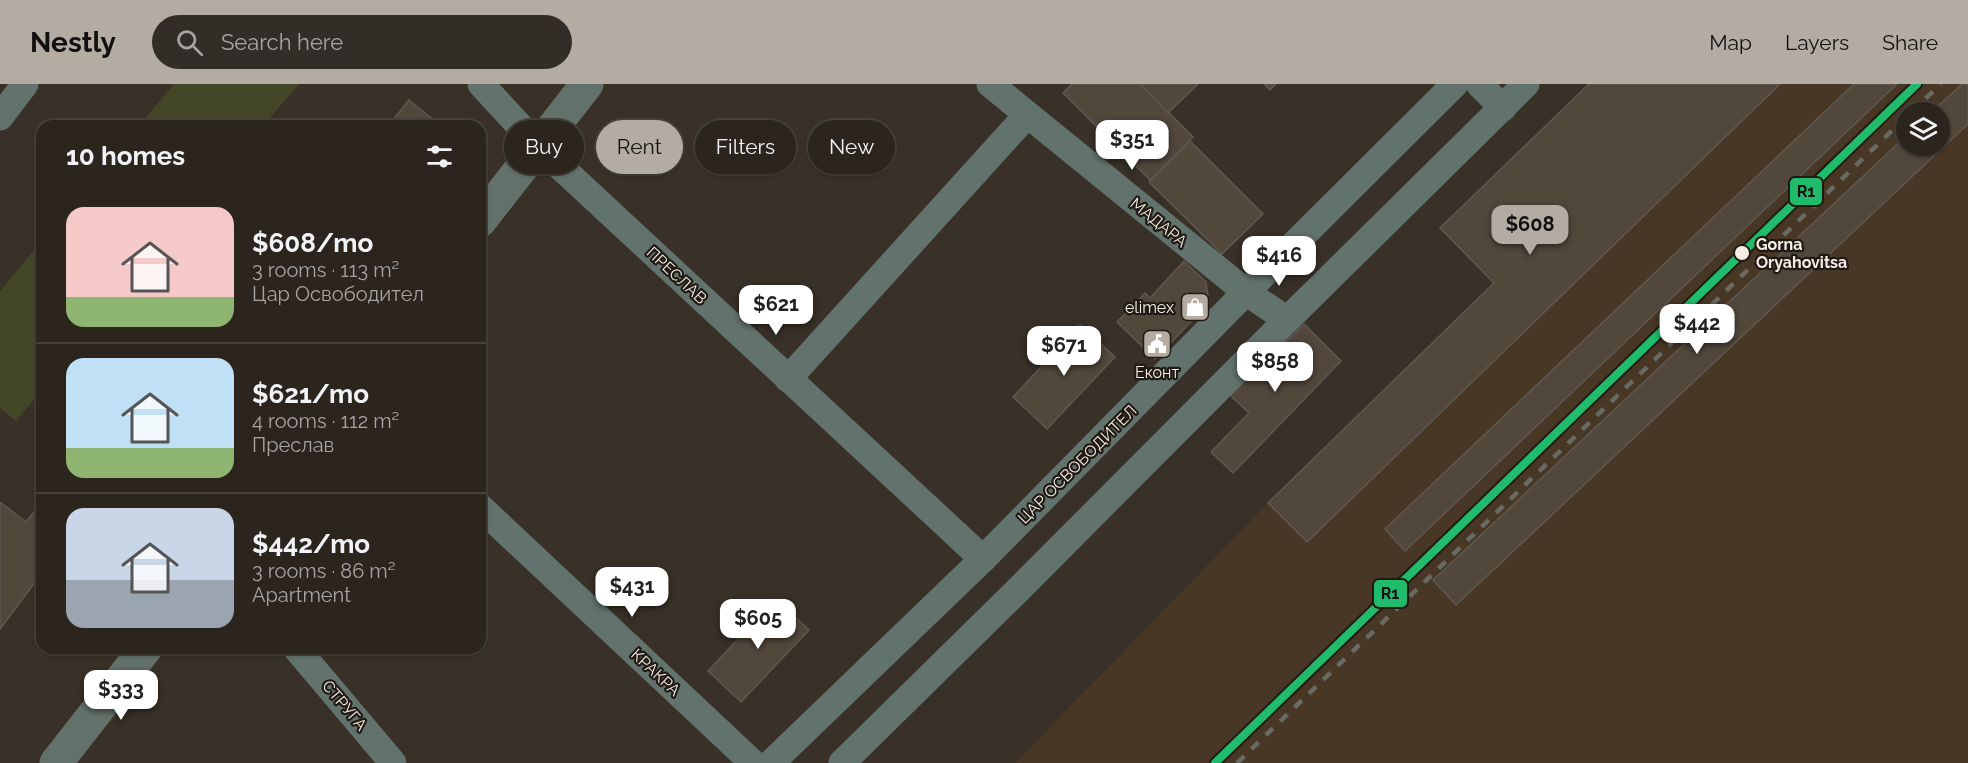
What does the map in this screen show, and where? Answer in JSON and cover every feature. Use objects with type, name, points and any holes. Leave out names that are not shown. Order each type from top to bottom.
[{"type":"main road","points":[[559,120],[587,84]]},
{"type":"main road","points":[[486,213],[516,174]]},
{"type":"main road","points":[[57,763],[141,654]]},
{"type":"street","points":[[0,117],[25,84]]},
{"type":"street","name":"ПРЕСЛАВ","points":[[481,84],[514,120]]},
{"type":"street","name":"МАДАРА","points":[[990,84],[1246,292],[1287,320]]},
{"type":"street","name":"ЦАР ОСВОБОДИТЕЛ","points":[[771,763],[983,560],[1246,292],[1455,84]]},
{"type":"street","points":[[1479,84],[1503,108]]},
{"type":"street","points":[[842,763],[1016,593],[1526,84]]},
{"type":"street","points":[[789,379],[1027,115]]},
{"type":"street","name":"ПРЕСЛАВ","points":[[568,174],[983,560]]},
{"type":"street","name":"КРАКРА","points":[[486,513],[753,763]]},
{"type":"street","name":"СТРУГА","points":[[301,654],[393,763]]},
{"type":"shaded area","points":[[1589,84],[1968,84],[1968,763],[1015,763],[1268,503],[1494,284],[1440,228]]},
{"type":"green space","points":[[174,84],[299,84],[268,120],[144,120]]},
{"type":"green space","points":[[36,248],[36,397],[16,421],[0,408],[0,291]]},
{"type":"building","points":[[1072,84],[1140,84],[1193,137],[1150,180],[1063,93]]},
{"type":"building","points":[[1140,84],[1198,84],[1168,113]]},
{"type":"building","points":[[1264,84],[1276,84],[1270,90]]},
{"type":"building","points":[[1589,84],[1780,84],[1307,542],[1268,503],[1494,283],[1440,228]]},
{"type":"building","points":[[1854,84],[1897,84],[1405,551],[1385,529]]},
{"type":"building","points":[[1962,84],[1968,84],[1968,124],[1950,141],[1950,102],[1943,102]]},
{"type":"building","points":[[409,100],[434,120],[393,120]]},
{"type":"building","points":[[1190,141],[1263,214],[1222,254],[1149,182]]},
{"type":"building","points":[[1896,145],[1896,156],[1934,156],[1456,605],[1433,580]]},
{"type":"building","points":[[1184,261],[1206,282],[1209,303],[1155,359],[1117,322],[1145,293],[1150,298]]},
{"type":"building","points":[[1304,324],[1341,361],[1233,473],[1211,452],[1249,413],[1229,394],[1275,346],[1279,349]]},
{"type":"building","points":[[1080,325],[1115,357],[1047,429],[1013,397]]},
{"type":"building","points":[[0,502],[26,522],[36,509],[36,581],[0,629]]},
{"type":"building","points":[[776,599],[809,630],[741,702],[708,671]]},
{"type":"railway","points":[[1922,102],[1941,84]]},
{"type":"railway","points":[[1237,763],[1896,127]]},
{"type":"transit line","name":"R1","points":[[1215,763],[1917,84]]},
{"type":"place","name":"Gorna Oryahovitsa","points":[[1742,253]]},
{"type":"place","name":"elimex","points":[[1195,307]]},
{"type":"place","name":"Еконт","points":[[1157,344]]}]
